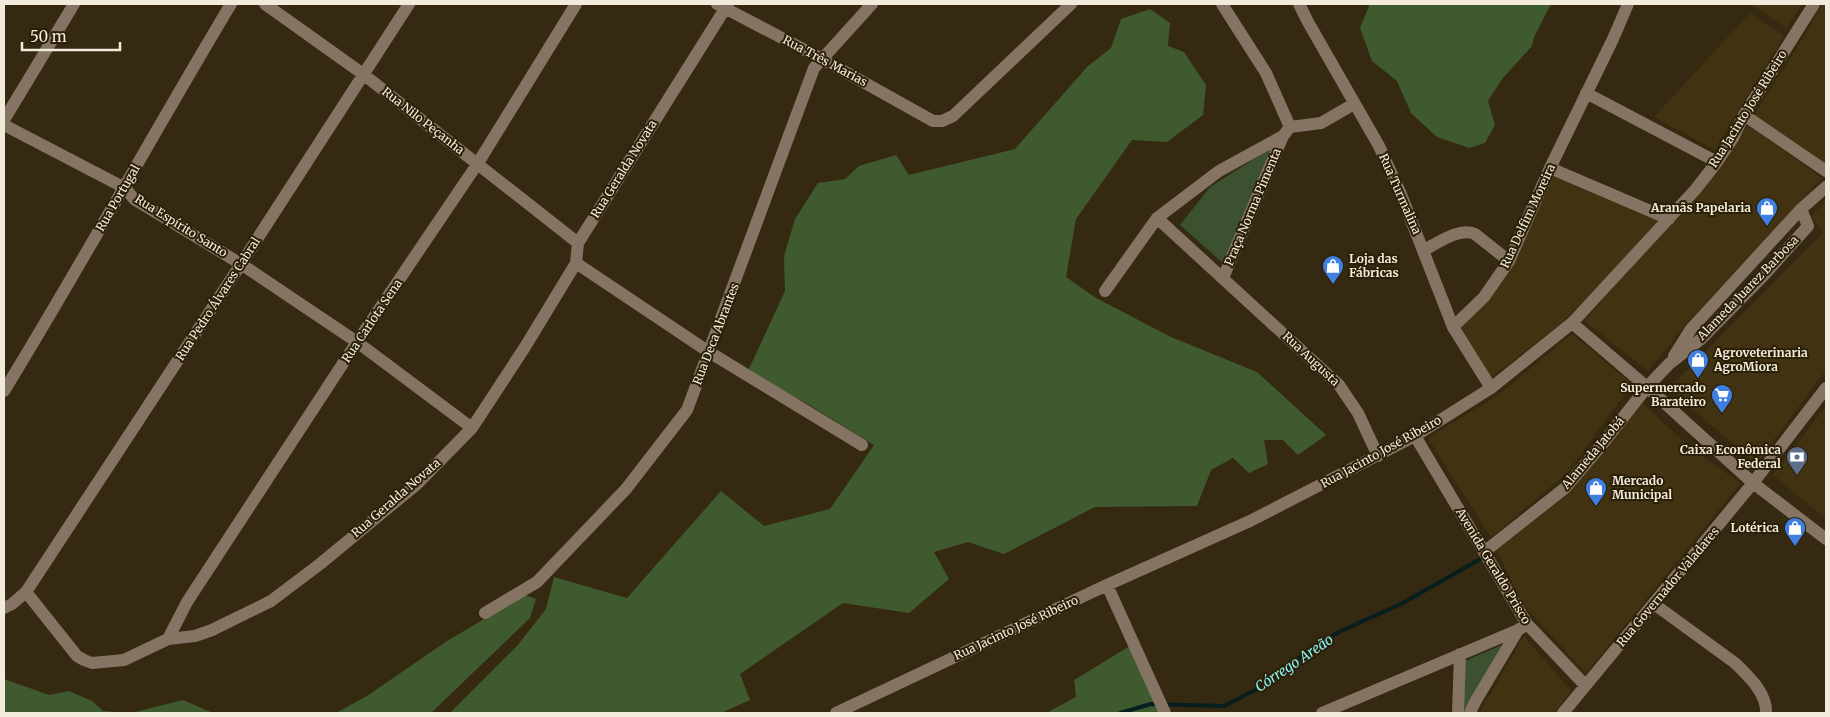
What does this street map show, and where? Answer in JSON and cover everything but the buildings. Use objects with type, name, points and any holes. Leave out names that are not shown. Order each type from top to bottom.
[{"type":"street","points":[[4,120],[74,4]]},
{"type":"street","name":"Rua Portugal","points":[[4,391],[125,188],[180,88],[231,4]]},
{"type":"street","name":"Rua Nilo Peçanha","points":[[265,4],[363,74],[578,243]]},
{"type":"street","name":"Rua Pedro Álvares Cabral","points":[[26,592],[241,264],[408,4]]},
{"type":"street","name":"Rua Carlota Sena","points":[[168,639],[187,602],[478,163],[576,4]]},
{"type":"street","name":"Rua Deca Abrantes","points":[[485,613],[537,582],[626,489],[687,410],[814,68],[872,4]]},
{"type":"street","name":"Rua Três Marias","points":[[723,5],[933,121],[942,122],[953,116],[1071,4]]},
{"type":"street","points":[[1222,4],[1266,73],[1287,132],[1321,123],[1354,104]]},
{"type":"street","name":"Rua Turmalina","points":[[1299,4],[1382,154],[1424,250],[1453,327],[1491,388]]},
{"type":"street","name":"Rua Delfim Moreira","points":[[1453,327],[1484,297],[1509,261],[1550,168],[1628,4]]},
{"type":"street","name":"Rua Jacinto José Ribeiro","points":[[836,713],[1107,585],[1250,521],[1415,436],[1491,388],[1572,323],[1669,219],[1717,162],[1744,115],[1814,4]]},
{"type":"street","name":"Rua Geralda Novata","points":[[26,592],[78,656],[92,663],[124,660],[168,639],[195,636],[212,630],[271,601],[320,564],[416,484],[472,428],[525,347],[576,263],[578,243],[723,5]]},
{"type":"street","points":[[1586,93],[1717,162]]},
{"type":"street","points":[[1744,115],[1826,171]]},
{"type":"street","name":"Rua Espírito Santo","points":[[4,125],[125,188],[134,199],[241,264],[358,342],[472,428]]},
{"type":"street","name":"Praça Norma Pimenta","points":[[1287,132],[1223,278],[1157,218],[1219,171],[1287,132]]},
{"type":"street","points":[[1550,168],[1669,219]]},
{"type":"street","name":"Alameda Juarez Barbosa","points":[[1669,364],[1691,329],[1801,209],[1826,187]]},
{"type":"street","name":"Alameda Juarez Barbosa","points":[[1669,364],[1701,339],[1764,275],[1808,226],[1801,209]]},
{"type":"street","points":[[1105,291],[1157,218]]},
{"type":"street","points":[[1424,250],[1455,234],[1469,231],[1509,261]]},
{"type":"street","points":[[576,263],[709,352],[862,445]]},
{"type":"street","points":[[1751,264],[1764,275]]},
{"type":"street","name":"Rua Augusta","points":[[1223,278],[1339,385],[1358,413],[1378,456]]},
{"type":"street","points":[[1572,323],[1647,387],[1753,483],[1826,539]]},
{"type":"street","name":"Alameda Jatobá","points":[[1484,552],[1565,488],[1647,387],[1669,364]]},
{"type":"street","name":"Rua Governador Valadares","points":[[1563,713],[1753,483],[1826,388]]},
{"type":"street","name":"Avenida Geraldo Prisco","points":[[1415,436],[1484,552],[1522,627],[1585,685]]},
{"type":"street","points":[[1107,585],[1164,712]]},
{"type":"street","points":[[4,608],[26,592]]},
{"type":"street","points":[[1654,604],[1735,663],[1747,674],[1766,703],[1766,713]]},
{"type":"street","points":[[1322,713],[1522,627]]},
{"type":"street","points":[[1470,713],[1522,627]]},
{"type":"street","points":[[1458,713],[1460,654]]},
{"type":"shaded area","points":[[1750,4],[1802,4],[1787,28]]},
{"type":"shaded area","points":[[1822,4],[1826,4],[1826,164],[1754,115],[1810,27]]},
{"type":"shaded area","points":[[1750,13],[1784,36],[1715,150],[1654,117]]},
{"type":"shaded area","points":[[1748,125],[1822,178],[1687,323],[1648,371],[1584,321],[1724,163]]},
{"type":"shaded area","points":[[1553,174],[1661,221],[1563,322],[1490,378],[1460,327],[1500,283]]},
{"type":"shaded area","points":[[1826,199],[1826,370],[1756,464],[1669,388],[1823,233],[1811,217]]},
{"type":"shaded area","points":[[1572,334],[1632,384],[1567,473],[1491,537],[1428,438],[1497,396]]},
{"type":"shaded area","points":[[1642,403],[1694,451],[1741,483],[1586,673],[1524,606],[1496,549]]},
{"type":"shaded area","points":[[1826,406],[1826,519],[1773,475]]},
{"type":"shaded area","points":[[1524,636],[1571,691],[1555,713],[1479,713]]},
{"type":"green space","points":[[1370,4],[1551,4],[1534,37],[1532,46],[1502,79],[1488,101],[1495,125],[1485,143],[1469,148],[1437,137],[1411,113],[1397,81],[1372,61],[1360,28]]},
{"type":"green space","points":[[1150,9],[1170,23],[1168,46],[1184,52],[1206,85],[1203,115],[1167,142],[1132,140],[1076,219],[1066,277],[1096,298],[1171,337],[1257,372],[1326,435],[1298,455],[1283,440],[1264,440],[1268,464],[1249,473],[1233,458],[1211,470],[1197,506],[1095,507],[1004,554],[968,542],[934,552],[949,579],[909,613],[843,603],[740,674],[750,700],[721,713],[450,713],[517,646],[546,609],[554,577],[627,598],[721,491],[764,526],[830,509],[874,445],[811,406],[748,371],[785,291],[784,256],[795,219],[818,183],[845,179],[859,166],[896,155],[909,175],[1015,149],[1087,67],[1111,48],[1121,19]]},
{"type":"green space","points":[[1273,147],[1224,264],[1180,225],[1210,187]]},
{"type":"green space","points":[[525,595],[536,599],[530,618],[431,713],[336,713],[367,696],[447,641]]},
{"type":"green space","points":[[1502,645],[1463,713],[1465,661]]},
{"type":"green space","points":[[1130,646],[1160,713],[1046,713],[1076,697],[1074,680]]},
{"type":"green space","points":[[4,679],[49,695],[69,691],[92,701],[103,711],[131,713],[4,713]]},
{"type":"green space","points":[[183,700],[213,713],[131,713]]},
{"type":"waterway","name":"Córrego Areão","points":[[1120,713],[1151,704],[1224,706],[1265,685],[1310,649],[1341,631],[1401,604],[1484,557]]},
{"type":"place","name":"Aranãs Papelaria","points":[[1767,227]]},
{"type":"place","name":"Loja das Fábricas","points":[[1333,285]]},
{"type":"place","name":"Agroveterinaria AgroMiora","points":[[1698,379]]},
{"type":"place","name":"Supermercado Barateiro","points":[[1722,414]]},
{"type":"place","name":"Caixa Econômica Federal","points":[[1797,476]]},
{"type":"place","name":"Mercado Municipal","points":[[1596,507]]},
{"type":"place","name":"Lotérica","points":[[1795,547]]}]
